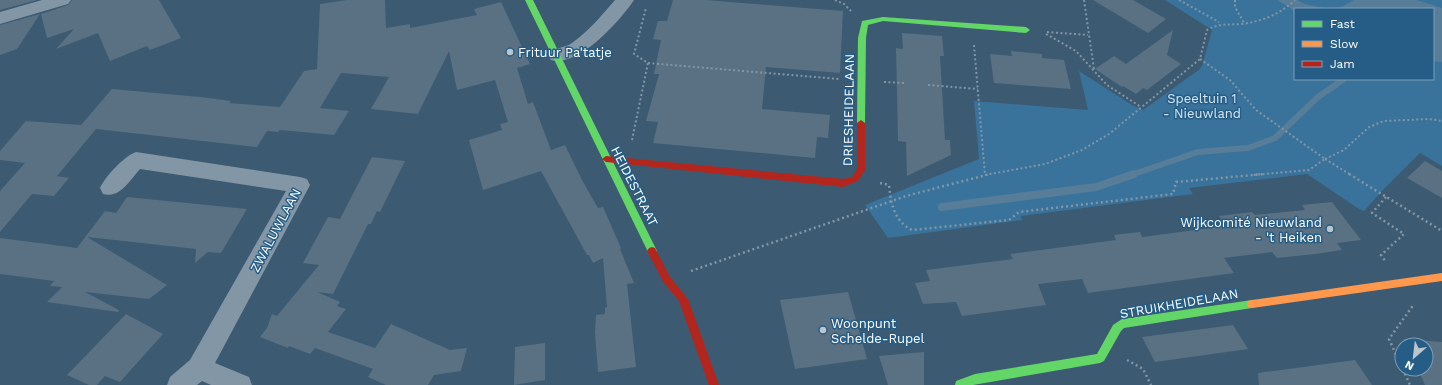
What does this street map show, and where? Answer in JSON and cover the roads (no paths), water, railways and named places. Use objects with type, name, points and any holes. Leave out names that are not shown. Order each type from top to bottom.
[{"type":"street","points":[[0,18],[62,0]]},
{"type":"street","name":"HEIDESTRAAT","points":[[529,0],[606,159],[668,280],[682,300],[714,385]]},
{"type":"street","points":[[557,56],[578,48],[604,24],[625,0]]},
{"type":"street","name":"DRIESHEIDELAAN","points":[[606,159],[839,183],[855,179],[861,170],[862,38],[866,23],[883,19],[1026,30]]},
{"type":"street","name":"ZWALUWLAAN","points":[[110,188],[136,160],[300,185],[199,368]]},
{"type":"street","name":"STRUIKHEIDELAAN","points":[[960,385],[975,379],[1100,358],[1117,328],[1122,324],[1275,300],[1442,277]]},
{"type":"street","points":[[180,385],[199,368],[240,385]]},
{"type":"waterway","points":[[1131,175],[1198,152],[1248,148],[1275,138],[1318,97],[1343,80]]},
{"type":"waterway","points":[[942,207],[1096,187],[1134,174]]},
{"type":"place","name":"Frituur Pa'tatje","points":[[510,52]]},
{"type":"place","name":"Wijkcomité Nieuwland - 't Heiken","points":[[1330,229]]},
{"type":"place","name":"Woonpunt Schelde-Rupel","points":[[823,330]]},
{"type":"park label","name":"Speeltuin 1 - Nieuwland","points":[[1202,106]]}]
